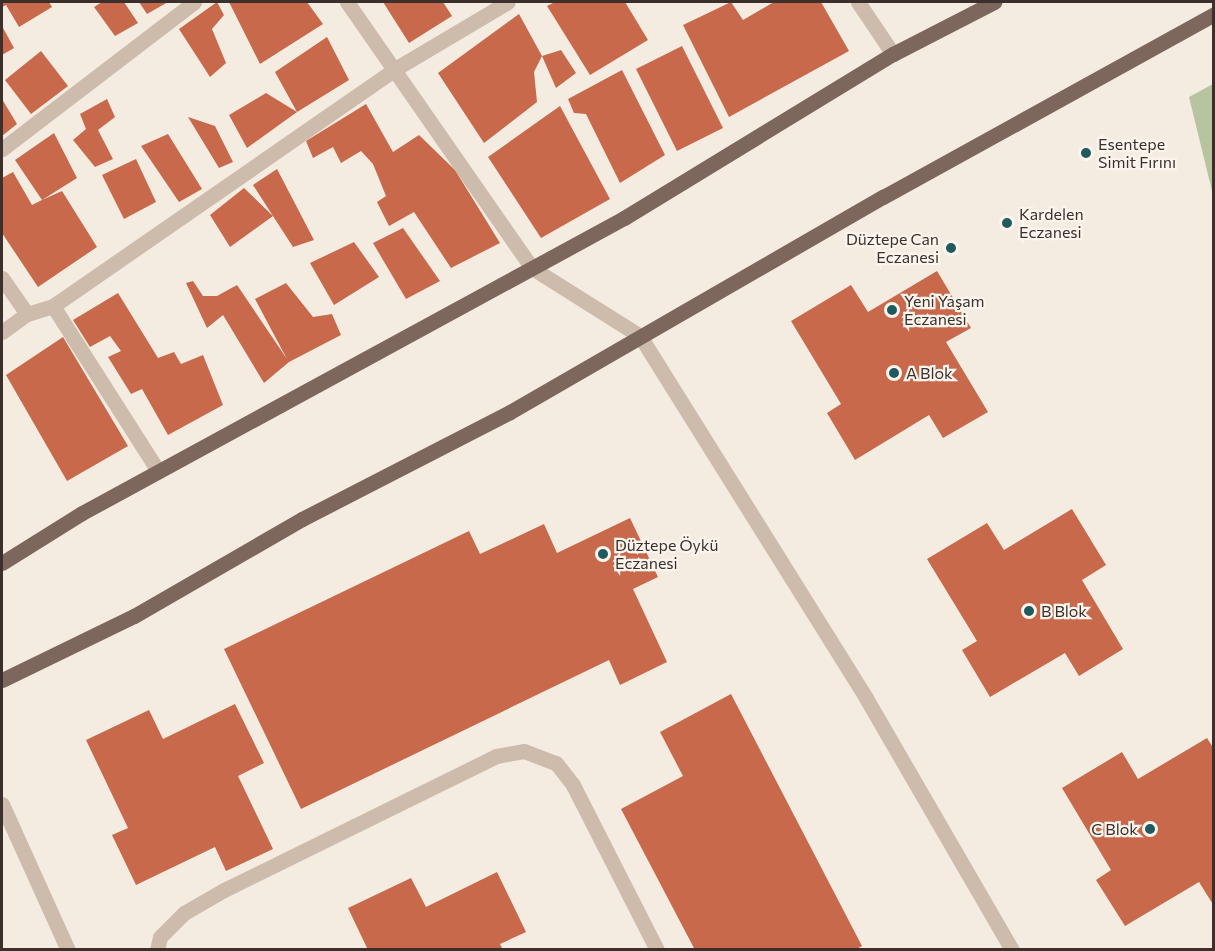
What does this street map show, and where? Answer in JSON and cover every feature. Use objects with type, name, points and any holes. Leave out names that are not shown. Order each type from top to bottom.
[{"type":"main road","points":[[2,563],[158,471],[624,218],[893,54],[994,2]]},
{"type":"main road","points":[[2,680],[134,616],[302,519],[510,412],[640,336],[1214,14]]},
{"type":"street","points":[[2,149],[194,2]]},
{"type":"street","points":[[346,2],[532,268],[640,336],[866,698],[1012,950]]},
{"type":"street","points":[[2,332],[27,314],[53,306],[395,69],[508,2]]},
{"type":"street","points":[[858,2],[893,54]]},
{"type":"street","points":[[2,278],[27,314]]},
{"type":"street","points":[[53,306],[158,471]]},
{"type":"street","points":[[157,950],[160,938],[184,914],[224,890],[496,756],[524,751],[556,763],[573,785],[657,950]]},
{"type":"street","points":[[2,804],[68,950]]},
{"type":"green space","points":[[1213,84],[1213,195],[1189,97]]},
{"type":"building","points":[[2,2],[49,2],[52,7],[19,27],[6,5],[2,7]]},
{"type":"building","points":[[102,2],[124,2],[138,23],[115,36],[94,7]]},
{"type":"building","points":[[139,2],[168,2],[147,14]]},
{"type":"building","points":[[217,2],[224,15],[212,29],[226,63],[210,77],[179,29]]},
{"type":"building","points":[[229,2],[307,2],[323,24],[260,64]]},
{"type":"building","points":[[383,2],[443,2],[452,16],[409,43]]},
{"type":"building","points":[[555,2],[625,2],[648,40],[590,75],[547,6]]},
{"type":"building","points":[[731,2],[743,20],[774,2],[821,2],[849,51],[729,117],[683,25]]},
{"type":"building","points":[[519,14],[542,56],[534,72],[537,102],[484,143],[438,73]]},
{"type":"building","points":[[2,26],[14,48],[2,55]]},
{"type":"building","points":[[327,37],[349,80],[297,112],[275,72]]},
{"type":"building","points":[[682,46],[723,128],[677,151],[636,69]]},
{"type":"building","points":[[561,50],[576,73],[556,88],[542,56]]},
{"type":"building","points":[[41,51],[68,86],[31,114],[5,80]]},
{"type":"building","points":[[622,70],[665,155],[620,183],[586,114],[574,113],[568,99]]},
{"type":"building","points":[[266,93],[297,112],[247,148],[229,115]]},
{"type":"building","points":[[2,99],[17,124],[2,136]]},
{"type":"building","points":[[107,99],[115,117],[98,130],[113,159],[95,167],[73,140],[86,129],[80,114]]},
{"type":"building","points":[[366,104],[393,152],[419,135],[455,170],[500,243],[451,268],[414,212],[389,226],[377,202],[386,196],[373,164],[361,151],[341,163],[333,147],[313,158],[306,141]]},
{"type":"building","points":[[560,106],[610,199],[541,238],[488,157]]},
{"type":"building","points":[[188,117],[215,126],[233,162],[219,168]]},
{"type":"building","points":[[54,133],[77,178],[42,200],[15,160]]},
{"type":"building","points":[[168,134],[202,189],[179,202],[141,146]]},
{"type":"building","points":[[136,159],[156,202],[124,219],[102,175]]},
{"type":"building","points":[[277,169],[314,240],[293,247],[253,185]]},
{"type":"building","points":[[13,172],[32,205],[62,191],[97,247],[38,287],[2,233],[2,178]]},
{"type":"building","points":[[244,188],[273,216],[230,247],[210,215]]},
{"type":"building","points":[[403,228],[440,281],[406,299],[373,243]]},
{"type":"building","points":[[354,242],[379,277],[334,305],[310,263]]},
{"type":"building","name":"A Blok","points":[[937,271],[971,328],[946,342],[988,412],[943,438],[929,415],[855,460],[827,413],[841,404],[791,321],[851,285],[868,312]]},
{"type":"building","points":[[193,281],[203,296],[217,296],[237,285],[287,359],[255,299],[286,283],[313,317],[332,314],[341,335],[289,362],[264,383],[223,315],[207,328],[186,283]]},
{"type":"building","points":[[118,293],[158,358],[174,352],[181,364],[203,355],[223,405],[168,435],[142,389],[131,394],[108,357],[121,351],[110,336],[90,347],[73,320]]},
{"type":"building","points":[[63,337],[128,446],[67,481],[6,375]]},
{"type":"building","name":"B Blok","points":[[1072,509],[1106,565],[1082,580],[1123,649],[1079,676],[1065,653],[990,697],[962,650],[977,641],[927,559],[987,523],[1004,550]]},
{"type":"building","points":[[630,518],[658,577],[633,589],[667,662],[620,685],[609,660],[301,809],[224,649],[469,531],[480,554],[544,524],[557,553]]},
{"type":"building","points":[[731,694],[862,946],[855,950],[695,950],[621,809],[683,776],[660,732]]},
{"type":"building","points":[[235,704],[264,763],[238,776],[273,849],[226,871],[215,847],[136,885],[112,835],[128,828],[86,740],[149,710],[163,739]]},
{"type":"building","name":"C Blok","points":[[1207,738],[1214,749],[1214,906],[1199,882],[1125,926],[1096,880],[1111,870],[1062,788],[1122,752],[1138,779]]},
{"type":"building","points":[[497,872],[526,932],[500,944],[503,950],[368,950],[348,908],[411,878],[426,907]]},
{"type":"place","name":"Esentepe Simit Fırını","points":[[1086,153]]},
{"type":"place","name":"Kardelen Eczanesi","points":[[1007,223]]},
{"type":"place","name":"Düztepe Can Eczanesi","points":[[951,248]]},
{"type":"place","name":"Yeni Yaşam Eczanesi","points":[[892,310]]},
{"type":"place","name":"A Blok","points":[[894,373]]},
{"type":"place","name":"Düztepe Öykü Eczanesi","points":[[603,554]]},
{"type":"place","name":"B Blok","points":[[1029,611]]},
{"type":"place","name":"C Blok","points":[[1150,829]]}]
